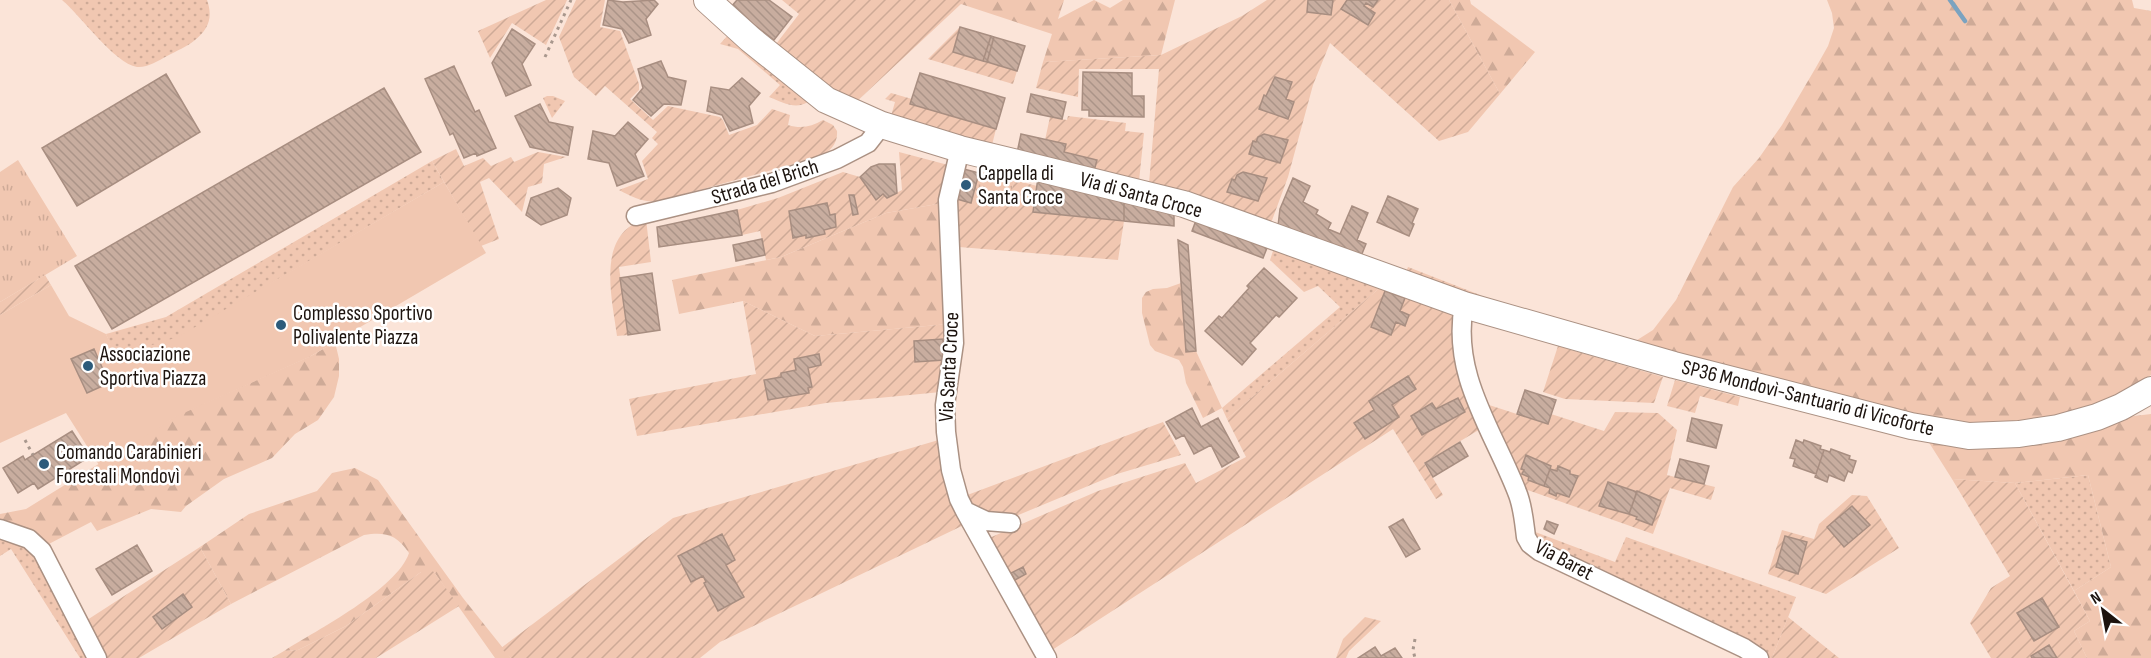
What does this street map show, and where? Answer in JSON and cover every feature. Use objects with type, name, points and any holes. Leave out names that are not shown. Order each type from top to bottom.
[{"type":"main road","name":"Via di Santa Croce","points":[[707,0],[750,39],[826,100],[882,125],[960,149],[1184,204],[1464,305]]},
{"type":"main road","name":"SP36 Mondovì-Santuario di Vicoforte","points":[[1464,305],[1837,408],[1943,433],[1969,436],[2004,435],[2058,428],[2097,417],[2148,394]]},
{"type":"street","name":"Strada del Brich","points":[[636,216],[753,188],[826,163],[861,147],[882,125]]},
{"type":"street","name":"Via Santa Croce","points":[[960,149],[948,200],[954,343],[945,405],[951,470],[959,499],[965,511],[1047,658]]},
{"type":"street","name":"Via Baret","points":[[1464,305],[1460,336],[1467,378],[1518,493],[1526,537],[1530,544],[1543,553],[1744,648],[1759,658]]},
{"type":"street","points":[[965,511],[986,521],[1011,523]]},
{"type":"street","points":[[0,529],[29,539],[42,550],[97,658]]},
{"type":"path","points":[[545,57],[571,0]]},
{"type":"path","points":[[25,440],[33,455]]},
{"type":"path","points":[[1415,639],[1413,650],[1415,658]]},
{"type":"green space","points":[[62,0],[207,0],[210,17],[204,32],[185,47],[152,64],[137,67],[118,57]]},
{"type":"green space","points":[[546,0],[567,0],[546,45],[512,23],[490,58],[478,31]]},
{"type":"green space","points":[[576,0],[605,0],[600,27],[620,31],[639,84],[639,90],[630,99],[653,120],[668,106],[720,117],[729,135],[757,125],[772,109],[790,115],[788,125],[806,127],[823,120],[833,125],[837,131],[835,143],[830,150],[819,157],[659,201],[643,200],[619,190],[648,179],[642,161],[658,144],[652,138],[657,132],[605,86],[596,96],[574,77],[559,37]]},
{"type":"green space","points":[[782,0],[961,0],[961,4],[854,104],[773,48],[799,14]]},
{"type":"green space","points":[[961,0],[1064,0],[1058,19],[1094,0],[1110,8],[1123,0],[1175,0],[1161,55],[1043,62],[1052,34],[961,4]]},
{"type":"green space","points":[[1267,0],[1449,0],[1500,94],[1468,132],[1439,141],[1330,43],[1313,85],[1288,177],[1271,223],[1193,194],[1149,183],[1159,69],[1079,69],[1078,97],[1036,88],[1043,62],[1161,55],[1242,16]]},
{"type":"green space","points":[[1449,0],[1470,0],[1471,4],[1535,52],[1500,94]]},
{"type":"green space","points":[[1827,0],[2132,0],[2134,8],[2151,11],[2151,375],[2123,393],[2067,416],[1995,426],[1934,420],[1634,342],[1653,330],[1676,300],[1733,187],[1759,158],[1782,125],[1828,46],[1834,28]]},
{"type":"green space","points":[[960,27],[953,52],[1017,71],[1013,84],[928,59]]},
{"type":"green space","points":[[729,34],[808,102],[793,105],[769,97],[780,85],[738,49],[720,44]]},
{"type":"green space","points":[[891,93],[912,99],[911,104],[996,129],[992,145],[891,116],[895,102],[885,99]]},
{"type":"green space","points":[[547,96],[565,101],[552,118],[543,98]]},
{"type":"green space","points":[[1068,116],[1126,123],[1125,131],[1144,133],[1139,181],[1094,171],[1096,160],[1064,152],[1066,144],[1045,140],[1050,117],[1067,120]]},
{"type":"green space","points":[[456,149],[464,166],[483,158],[491,166],[511,157],[514,162],[538,152],[566,157],[544,164],[542,183],[528,187],[522,212],[489,178],[480,182],[499,239],[481,246],[432,161]]},
{"type":"green space","points":[[899,152],[952,166],[943,203],[886,213],[781,257],[766,260],[760,231],[742,235],[737,210],[778,198],[843,172],[860,177],[875,199],[883,194],[887,198],[902,190]]},
{"type":"green space","points":[[18,160],[77,256],[0,302],[0,172]]},
{"type":"green space","points":[[432,161],[444,182],[270,284],[311,356],[177,416],[115,356],[106,334],[166,317]]},
{"type":"green space","points":[[979,173],[1014,180],[1008,207],[971,203]]},
{"type":"green space","points":[[1014,180],[1037,186],[1033,212],[1124,221],[1118,260],[959,247],[953,198],[1008,207]]},
{"type":"green space","name":"Complesso Sportivo Polivalente Piazza","points":[[444,182],[486,253],[311,356],[177,416],[99,465],[66,413],[0,443],[0,315],[51,285],[69,316],[106,334],[116,356],[178,337]]},
{"type":"green space","points":[[943,203],[949,324],[815,336],[743,301],[679,314],[672,280],[781,257],[886,213]]},
{"type":"green space","points":[[646,219],[651,262],[619,267],[628,335],[617,336],[610,268],[613,252],[619,238],[630,226]]},
{"type":"green space","points":[[1275,245],[1383,285],[1227,419],[1222,408],[1340,307],[1318,286],[1304,292],[1270,260]]},
{"type":"green space","points":[[1408,267],[1480,295],[1487,300],[1404,277]]},
{"type":"green space","points":[[45,275],[51,285],[0,315],[0,302]]},
{"type":"green space","points":[[1181,283],[1186,351],[1196,351],[1222,408],[1203,418],[1186,383],[1179,360],[1155,351],[1150,345],[1142,313],[1142,298],[1146,292]]},
{"type":"green space","points":[[1383,285],[1455,311],[1453,342],[1459,371],[1482,428],[1424,463],[1443,495],[1436,499],[1393,429],[1049,652],[987,539],[1098,491],[1185,463],[1196,483],[1246,457],[1227,419]]},
{"type":"green space","points":[[743,301],[815,336],[949,324],[941,392],[826,403],[637,436],[629,399],[756,374]]},
{"type":"green space","points":[[335,342],[339,359],[339,376],[334,397],[318,420],[295,434],[272,458],[224,479],[181,512],[151,509],[97,531],[91,522],[45,546],[0,523],[0,514],[26,509],[176,416],[311,356]]},
{"type":"green space","points":[[1558,346],[1663,377],[1654,403],[1565,399],[1543,392]]},
{"type":"green space","points":[[1675,380],[1740,397],[1738,406],[1700,396],[1695,413],[1667,406]]},
{"type":"green space","points":[[1486,404],[1548,424],[1551,414],[1604,431],[1615,412],[1658,413],[1677,430],[1667,475],[1715,487],[1711,500],[1670,488],[1653,534],[1522,488]]},
{"type":"green space","points":[[2151,414],[2151,658],[2087,658],[2074,631],[2090,621],[2074,591],[2111,567],[2088,475],[2015,483],[1952,479],[1928,441]]},
{"type":"green space","points":[[1163,422],[1181,455],[1117,474],[1016,516],[986,516],[962,497]]},
{"type":"green space","points":[[942,439],[966,524],[720,642],[700,658],[511,658],[501,648],[673,518]]},
{"type":"green space","points":[[355,468],[378,480],[463,598],[511,658],[495,658],[434,572],[421,572],[346,626],[298,650],[284,651],[354,608],[389,581],[402,567],[409,553],[395,538],[384,534],[364,535],[231,604],[200,547],[249,514],[317,491],[332,473]]},
{"type":"green space","points":[[2088,475],[2111,567],[2074,591],[2015,483]]},
{"type":"green space","points":[[1952,479],[2015,483],[2090,621],[2074,631],[2087,658],[1991,658],[1970,623],[1991,588],[2010,576]]},
{"type":"green space","points":[[1852,495],[1867,496],[1899,548],[1826,594],[1768,574],[1782,530],[1814,539],[1819,524]]},
{"type":"green space","points":[[1530,530],[1615,562],[1626,537],[1796,597],[1772,658],[1765,658],[1544,550]]},
{"type":"green space","points":[[0,534],[28,544],[92,658],[80,658],[11,549],[0,556]]},
{"type":"green space","points":[[200,547],[231,604],[139,658],[102,658],[84,622]]},
{"type":"green space","points":[[428,569],[434,572],[459,606],[376,658],[272,658],[284,651],[298,650],[346,626]]},
{"type":"green space","points":[[1365,617],[1381,621],[1349,651],[1346,658],[1336,658],[1343,639]]},
{"type":"green space","points":[[1788,617],[1839,658],[1772,658]]},
{"type":"building","points":[[608,0],[623,2],[654,0],[658,4],[646,19],[651,35],[629,43],[622,29],[603,25]]},
{"type":"building","points":[[737,0],[769,0],[792,17],[774,40],[731,7]]},
{"type":"building","points":[[1308,0],[1333,0],[1331,15],[1307,12]]},
{"type":"building","points":[[1347,0],[1378,0],[1373,7],[1366,3],[1364,6],[1375,13],[1368,25],[1341,9]]},
{"type":"building","points":[[960,27],[991,36],[983,61],[953,52]]},
{"type":"building","points":[[512,29],[535,44],[522,64],[531,85],[506,96],[492,63]]},
{"type":"building","points":[[991,36],[994,37],[987,62],[983,61]]},
{"type":"building","points":[[994,37],[1025,46],[1017,71],[987,62]]},
{"type":"building","points":[[661,61],[668,77],[686,81],[681,105],[664,104],[651,116],[633,100],[643,88],[638,69]]},
{"type":"building","points":[[454,66],[475,112],[479,110],[496,148],[477,156],[476,153],[464,158],[453,133],[450,135],[425,79]]},
{"type":"building","points":[[1083,72],[1132,73],[1132,96],[1144,96],[1144,117],[1089,116],[1089,110],[1082,110]]},
{"type":"building","points":[[920,73],[1005,98],[996,129],[910,104]]},
{"type":"building","points":[[166,74],[200,132],[77,206],[42,148]]},
{"type":"building","points":[[1275,77],[1292,82],[1286,99],[1294,102],[1288,119],[1259,109]]},
{"type":"building","points":[[742,78],[760,93],[749,106],[753,123],[730,131],[722,115],[707,111],[711,87],[729,90]]},
{"type":"building","points":[[384,88],[421,152],[112,329],[75,266]]},
{"type":"building","points":[[1031,94],[1066,102],[1062,119],[1027,112]]},
{"type":"building","points":[[540,104],[549,122],[573,127],[568,155],[530,147],[515,116]]},
{"type":"building","points":[[628,122],[648,139],[635,154],[644,176],[617,186],[609,163],[588,159],[593,131],[615,136]]},
{"type":"building","points":[[1021,134],[1066,144],[1064,152],[1097,160],[1094,171],[1017,153]]},
{"type":"building","points":[[1264,134],[1288,140],[1280,163],[1249,154],[1253,141],[1256,142],[1258,137]]},
{"type":"building","points":[[879,164],[895,164],[897,193],[887,198],[883,194],[876,200],[860,177],[871,167]]},
{"type":"building","name":"Cappella di Santa Croce","points":[[960,168],[979,173],[971,203],[953,198]]},
{"type":"building","points":[[1243,172],[1267,178],[1258,201],[1227,192],[1232,179],[1235,180],[1237,175]]},
{"type":"building","points":[[1038,178],[1124,197],[1124,221],[1033,212]]},
{"type":"building","points":[[1293,178],[1310,186],[1303,202],[1318,210],[1316,214],[1331,223],[1328,229],[1340,234],[1352,206],[1368,213],[1357,240],[1366,244],[1359,261],[1278,226],[1280,209]]},
{"type":"building","points":[[558,188],[571,198],[567,215],[541,225],[526,215],[531,198]]},
{"type":"building","points":[[849,195],[854,195],[858,214],[853,215]]},
{"type":"building","points":[[1388,196],[1418,209],[1409,236],[1377,222]]},
{"type":"building","points":[[1124,197],[1174,209],[1174,226],[1124,221]]},
{"type":"building","points":[[827,203],[830,215],[835,214],[836,227],[824,230],[825,234],[793,238],[789,211]]},
{"type":"building","points":[[737,210],[742,235],[659,247],[657,227]]},
{"type":"building","points":[[1198,215],[1269,243],[1263,258],[1192,231]]},
{"type":"building","points":[[762,239],[765,255],[736,261],[733,245]]},
{"type":"building","points":[[1178,240],[1188,245],[1196,351],[1186,352]]},
{"type":"building","points":[[1264,268],[1297,298],[1279,317],[1276,315],[1250,343],[1256,349],[1242,365],[1205,331],[1219,316],[1222,318]]},
{"type":"building","points":[[652,273],[660,330],[628,335],[620,278]]},
{"type":"building","points":[[1385,291],[1405,298],[1400,311],[1409,315],[1405,326],[1396,322],[1391,335],[1371,327]]},
{"type":"building","points":[[943,339],[944,360],[915,362],[914,341]]},
{"type":"building","points":[[94,349],[109,383],[87,393],[71,359]]},
{"type":"building","points":[[819,354],[821,365],[808,368],[812,387],[808,388],[809,393],[768,400],[764,380],[781,377],[781,373],[796,370],[794,359]]},
{"type":"building","points":[[1408,376],[1416,389],[1392,405],[1399,417],[1365,439],[1354,423],[1374,410],[1369,401]]},
{"type":"building","points":[[1525,390],[1556,400],[1548,424],[1517,414]]},
{"type":"building","points":[[1458,398],[1465,412],[1422,435],[1411,416],[1432,403],[1436,409]]},
{"type":"building","points":[[1192,408],[1201,427],[1218,418],[1239,457],[1222,467],[1211,445],[1194,454],[1184,435],[1176,439],[1166,422]]},
{"type":"building","points":[[1692,418],[1722,425],[1716,448],[1687,441]]},
{"type":"building","name":"Comando Carabinieri Forestali Mondovì","points":[[72,431],[89,457],[38,489],[34,483],[18,493],[3,468],[23,456],[25,460]]},
{"type":"building","points":[[1796,440],[1803,443],[1804,440],[1821,446],[1820,449],[1824,450],[1816,474],[1793,466],[1795,459],[1790,458]]},
{"type":"building","points":[[1460,442],[1468,456],[1433,477],[1425,463]]},
{"type":"building","points":[[1831,449],[1850,456],[1849,459],[1856,461],[1852,473],[1848,471],[1844,481],[1829,475],[1827,482],[1815,477],[1824,450],[1830,452]]},
{"type":"building","points":[[1526,455],[1551,466],[1544,486],[1528,480],[1529,477],[1522,474],[1524,470],[1521,469]]},
{"type":"building","points":[[1680,459],[1709,466],[1704,484],[1675,477]]},
{"type":"building","points":[[1558,466],[1578,476],[1569,497],[1549,493],[1550,488],[1544,486],[1550,469],[1557,471]]},
{"type":"building","points":[[1608,482],[1637,492],[1629,514],[1599,506]]},
{"type":"building","points":[[1637,491],[1661,501],[1652,525],[1629,514]]},
{"type":"building","points":[[1852,506],[1870,525],[1844,547],[1827,527]]},
{"type":"building","points":[[1403,519],[1420,549],[1406,557],[1389,527]]},
{"type":"building","points":[[1547,521],[1558,525],[1554,534],[1544,529]]},
{"type":"building","points":[[722,534],[735,560],[726,565],[744,597],[718,611],[704,583],[706,582],[703,576],[691,582],[678,556]]},
{"type":"building","points":[[1785,536],[1807,542],[1798,574],[1776,567]]},
{"type":"building","points":[[137,545],[152,571],[112,595],[96,569]]},
{"type":"building","points":[[1023,567],[1026,574],[1015,580],[1011,573]]},
{"type":"building","points":[[183,594],[192,607],[162,629],[153,617]]},
{"type":"building","points":[[2042,598],[2059,627],[2034,641],[2017,613]]},
{"type":"building","points":[[2049,645],[2057,658],[2032,658],[2031,656]]},
{"type":"building","points":[[1375,647],[1381,656],[1395,648],[1402,658],[1358,658]]},
{"type":"waterway","points":[[1950,0],[1965,21]]},
{"type":"place","name":"Cappella di Santa Croce","points":[[966,185]]},
{"type":"place","name":"Complesso Sportivo Polivalente Piazza","points":[[281,325]]},
{"type":"place","name":"Associazione Sportiva Piazza","points":[[88,366]]},
{"type":"place","name":"Comando Carabinieri Forestali Mondovì","points":[[44,464]]}]
